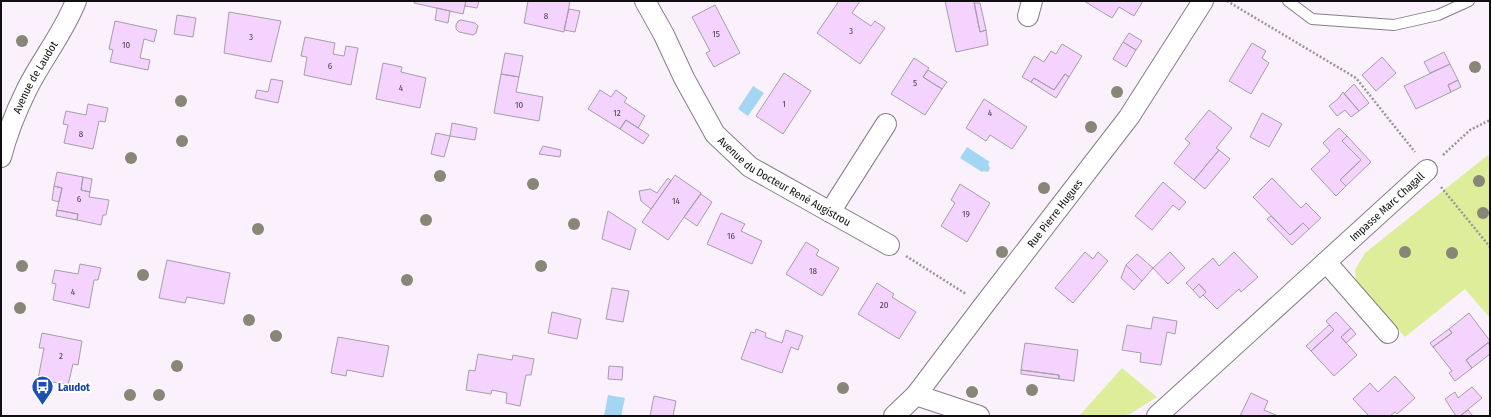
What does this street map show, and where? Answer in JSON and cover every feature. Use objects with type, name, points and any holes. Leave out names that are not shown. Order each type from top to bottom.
[{"type":"street","name":"Avenue de Laudot","points":[[1,157],[6,140],[27,89],[69,20],[76,1]]},
{"type":"street","name":"Avenue du Docteur René Augistrou","points":[[645,1],[664,35],[684,78],[716,134],[750,166],[889,245]]},
{"type":"street","name":"Rue Pierre Hugues","points":[[894,416],[916,395],[1129,117],[1204,1]]},
{"type":"street","points":[[830,212],[886,124]]},
{"type":"street","name":"Impasse Marc Chagall","points":[[1157,416],[1427,170]]},
{"type":"street","points":[[1326,262],[1388,333]]},
{"type":"street","points":[[916,395],[979,416]]},
{"type":"lane","points":[[1288,1],[1312,19],[1394,24],[1438,15],[1469,1]]},
{"type":"path","points":[[1227,1],[1356,78],[1417,155],[1427,170],[1470,130],[1490,120]]},
{"type":"path","name":"Impasse Marc Chagall","points":[[1427,170],[1490,247]]},
{"type":"path","points":[[889,245],[984,305]]},
{"type":"green space","points":[[1488,155],[1490,159],[1490,318],[1465,289],[1405,337],[1356,283],[1355,270],[1365,253]]},
{"type":"green space","points":[[1122,368],[1157,397],[1130,414],[1122,416],[1079,416]]},
{"type":"water","points":[[753,86],[764,93],[748,116],[738,109]]},
{"type":"water","points":[[967,147],[990,162],[988,164],[990,168],[988,172],[982,172],[960,158]]},
{"type":"water","points":[[608,395],[625,398],[621,416],[604,416]]},
{"type":"building","points":[[415,1],[466,1],[463,14],[414,3]]},
{"type":"building","points":[[466,1],[479,1],[477,8],[465,6]]},
{"type":"building","points":[[528,1],[570,1],[564,32],[524,23]]},
{"type":"building","points":[[839,1],[860,1],[852,13],[871,26],[875,21],[885,28],[860,64],[817,33]]},
{"type":"building","points":[[945,1],[974,1],[980,32],[986,30],[988,45],[956,52]]},
{"type":"building","points":[[1084,1],[1143,1],[1134,16],[1119,7],[1112,18]]},
{"type":"building","points":[[974,3],[980,3],[986,30],[980,32]]},
{"type":"building","points":[[715,5],[740,53],[714,67],[706,53],[710,51],[692,17]]},
{"type":"building","points":[[437,8],[450,11],[448,23],[435,20]]},
{"type":"building","points":[[569,9],[580,11],[575,32],[564,30]]},
{"type":"building","points":[[229,12],[281,21],[271,62],[224,53]]},
{"type":"building","points":[[177,15],[196,18],[193,37],[174,34]]},
{"type":"building","points":[[461,20],[475,23],[478,26],[476,33],[473,35],[459,32],[456,29],[456,25],[458,21]]},
{"type":"building","points":[[115,21],[157,30],[154,42],[144,39],[140,58],[150,60],[148,70],[110,62],[113,50],[109,49]]},
{"type":"building","points":[[1129,33],[1142,41],[1136,50],[1123,42]]},
{"type":"building","points":[[305,37],[335,43],[333,54],[344,56],[346,46],[358,48],[351,85],[304,75],[307,57],[301,56]]},
{"type":"building","points":[[1123,42],[1136,50],[1126,67],[1113,59]]},
{"type":"building","points":[[1252,43],[1266,51],[1262,58],[1269,63],[1251,94],[1229,81]]},
{"type":"building","points":[[1062,44],[1082,56],[1069,77],[1065,74],[1054,90],[1034,78],[1031,82],[1022,77],[1034,56],[1044,62],[1051,51],[1056,54]]},
{"type":"building","points":[[1444,52],[1450,64],[1430,73],[1424,62]]},
{"type":"building","points":[[505,53],[523,56],[519,77],[501,74]]},
{"type":"building","points":[[1382,57],[1396,73],[1376,91],[1362,75]]},
{"type":"building","points":[[914,58],[929,68],[923,77],[942,89],[925,115],[891,94]]},
{"type":"building","points":[[383,63],[402,67],[401,72],[426,78],[420,108],[376,99]]},
{"type":"building","points":[[1450,64],[1458,80],[1448,85],[1451,92],[1416,109],[1404,86]]},
{"type":"building","points":[[928,70],[947,82],[942,89],[923,77]]},
{"type":"building","points":[[784,73],[811,91],[783,134],[756,116]]},
{"type":"building","points":[[501,74],[519,77],[516,92],[543,97],[539,121],[494,113]]},
{"type":"building","points":[[1065,74],[1069,77],[1056,98],[1031,82],[1034,78],[1054,90]]},
{"type":"building","points":[[271,79],[283,81],[278,103],[255,98],[257,90],[268,92]]},
{"type":"building","points":[[1458,80],[1461,87],[1451,92],[1448,85]]},
{"type":"building","points":[[1354,84],[1369,103],[1359,111],[1344,94]]},
{"type":"building","points":[[600,90],[611,97],[616,90],[627,98],[624,102],[645,116],[638,128],[626,120],[620,129],[588,109]]},
{"type":"building","points":[[1343,92],[1359,111],[1351,117],[1345,110],[1337,116],[1329,106],[1338,99]]},
{"type":"building","points":[[984,99],[1027,127],[1012,149],[990,135],[986,141],[966,128]]},
{"type":"building","points":[[88,104],[108,108],[105,122],[99,121],[93,149],[64,143],[68,125],[63,124],[66,111],[86,115]]},
{"type":"building","points":[[1209,110],[1232,128],[1216,148],[1219,150],[1194,180],[1174,163],[1190,143],[1185,139]]},
{"type":"building","points":[[1262,113],[1282,124],[1269,147],[1250,137]]},
{"type":"building","points":[[626,120],[649,135],[643,144],[620,129]]},
{"type":"building","points":[[452,123],[477,128],[475,140],[450,136]]},
{"type":"building","points":[[1339,128],[1347,136],[1342,141],[1361,160],[1340,180],[1346,186],[1336,196],[1311,169],[1330,151],[1323,143]]},
{"type":"building","points":[[436,133],[450,136],[444,157],[431,154]]},
{"type":"building","points":[[1347,136],[1371,162],[1346,186],[1340,180],[1361,160],[1342,141]]},
{"type":"building","points":[[543,146],[561,150],[560,157],[539,154]]},
{"type":"building","points":[[1219,150],[1230,159],[1205,189],[1194,180]]},
{"type":"building","points":[[57,172],[83,177],[81,190],[90,192],[89,197],[109,200],[106,215],[103,215],[101,225],[77,220],[78,214],[57,210],[62,188],[54,186]]},
{"type":"building","points":[[675,175],[701,193],[668,240],[642,222]]},
{"type":"building","points":[[83,177],[92,179],[90,192],[81,190]]},
{"type":"building","points":[[668,178],[671,181],[651,209],[641,201],[639,191],[650,189],[657,193]]},
{"type":"building","points":[[1272,178],[1301,208],[1306,203],[1321,218],[1309,229],[1303,223],[1290,235],[1253,197]]},
{"type":"building","points":[[1163,182],[1186,202],[1179,210],[1173,205],[1152,230],[1135,216]]},
{"type":"building","points":[[960,184],[990,203],[967,242],[941,226],[955,203],[951,200]]},
{"type":"building","points":[[54,186],[62,188],[59,202],[52,200]]},
{"type":"building","points":[[701,194],[712,202],[697,226],[684,217]]},
{"type":"building","points":[[57,210],[78,214],[77,220],[56,216]]},
{"type":"building","points":[[608,211],[636,229],[630,250],[602,239]]},
{"type":"building","points":[[721,213],[745,224],[741,231],[762,241],[752,264],[707,244]]},
{"type":"building","points":[[1271,216],[1290,235],[1303,223],[1309,229],[1292,245],[1267,219]]},
{"type":"building","points":[[806,242],[819,250],[816,255],[839,268],[822,296],[786,274]]},
{"type":"building","points":[[1085,252],[1093,259],[1098,252],[1108,261],[1073,303],[1055,288]]},
{"type":"building","points":[[1170,252],[1185,268],[1168,284],[1153,268]]},
{"type":"building","points":[[1234,252],[1258,277],[1241,292],[1239,289],[1217,309],[1203,295],[1206,292],[1199,284],[1193,290],[1186,283],[1213,258],[1219,266]]},
{"type":"building","points":[[1137,254],[1153,268],[1142,281],[1126,265]]},
{"type":"building","points":[[167,260],[230,273],[224,304],[187,297],[185,303],[159,298]]},
{"type":"building","points":[[80,264],[101,268],[98,280],[94,280],[89,308],[53,300],[56,284],[52,283],[55,270],[78,274]]},
{"type":"building","points":[[1126,265],[1142,281],[1134,290],[1121,278]]},
{"type":"building","points":[[877,283],[894,294],[892,297],[916,312],[899,339],[858,314]]},
{"type":"building","points":[[1199,284],[1206,292],[1200,298],[1193,290]]},
{"type":"building","points":[[612,288],[629,291],[623,322],[606,319]]},
{"type":"building","points":[[552,312],[581,319],[577,339],[548,333]]},
{"type":"building","points":[[1336,312],[1351,328],[1341,337],[1357,355],[1334,376],[1311,351],[1334,330],[1326,321]]},
{"type":"building","points":[[1469,313],[1490,341],[1466,360],[1472,368],[1455,381],[1449,373],[1452,371],[1433,347],[1452,333],[1449,329]]},
{"type":"building","points":[[1153,317],[1177,321],[1175,334],[1167,332],[1161,365],[1140,362],[1141,353],[1122,350],[1127,325],[1151,329]]},
{"type":"building","points":[[1329,325],[1334,330],[1311,351],[1306,346]]},
{"type":"building","points":[[1351,328],[1356,334],[1346,343],[1341,337]]},
{"type":"building","points":[[756,329],[766,333],[765,337],[782,343],[786,330],[803,336],[798,350],[791,347],[782,373],[741,359],[751,332],[755,333]]},
{"type":"building","points":[[1449,329],[1452,333],[1433,347],[1430,343]]},
{"type":"building","points":[[42,333],[82,341],[78,365],[73,364],[68,385],[38,379],[44,348],[39,348]]},
{"type":"building","points":[[338,337],[389,346],[383,377],[347,370],[346,376],[331,373]]},
{"type":"building","points":[[1025,343],[1078,350],[1074,381],[1059,379],[1059,375],[1021,370]]},
{"type":"building","points":[[1488,343],[1490,346],[1490,354],[1472,368],[1466,360]]},
{"type":"building","points":[[478,354],[512,360],[513,355],[534,359],[531,375],[526,375],[520,406],[506,403],[507,393],[492,390],[491,394],[466,390],[469,370],[475,371]]},
{"type":"building","points":[[609,366],[623,367],[622,380],[608,379]]},
{"type":"building","points":[[1021,370],[1059,375],[1059,379],[1021,374]]},
{"type":"building","points":[[1395,376],[1415,398],[1397,414],[1395,412],[1390,416],[1369,416],[1353,399],[1370,383],[1378,392]]},
{"type":"building","points":[[1472,387],[1482,398],[1460,416],[1456,416],[1445,399],[1455,392],[1458,398]]},
{"type":"building","points":[[1251,393],[1268,401],[1264,410],[1278,416],[1240,416]]},
{"type":"building","points":[[654,396],[676,401],[673,416],[650,416]]},
{"type":"building","points":[[1468,410],[1473,416],[1460,416]]},
{"type":"place","name":"Laudot","points":[[42,406]]}]
